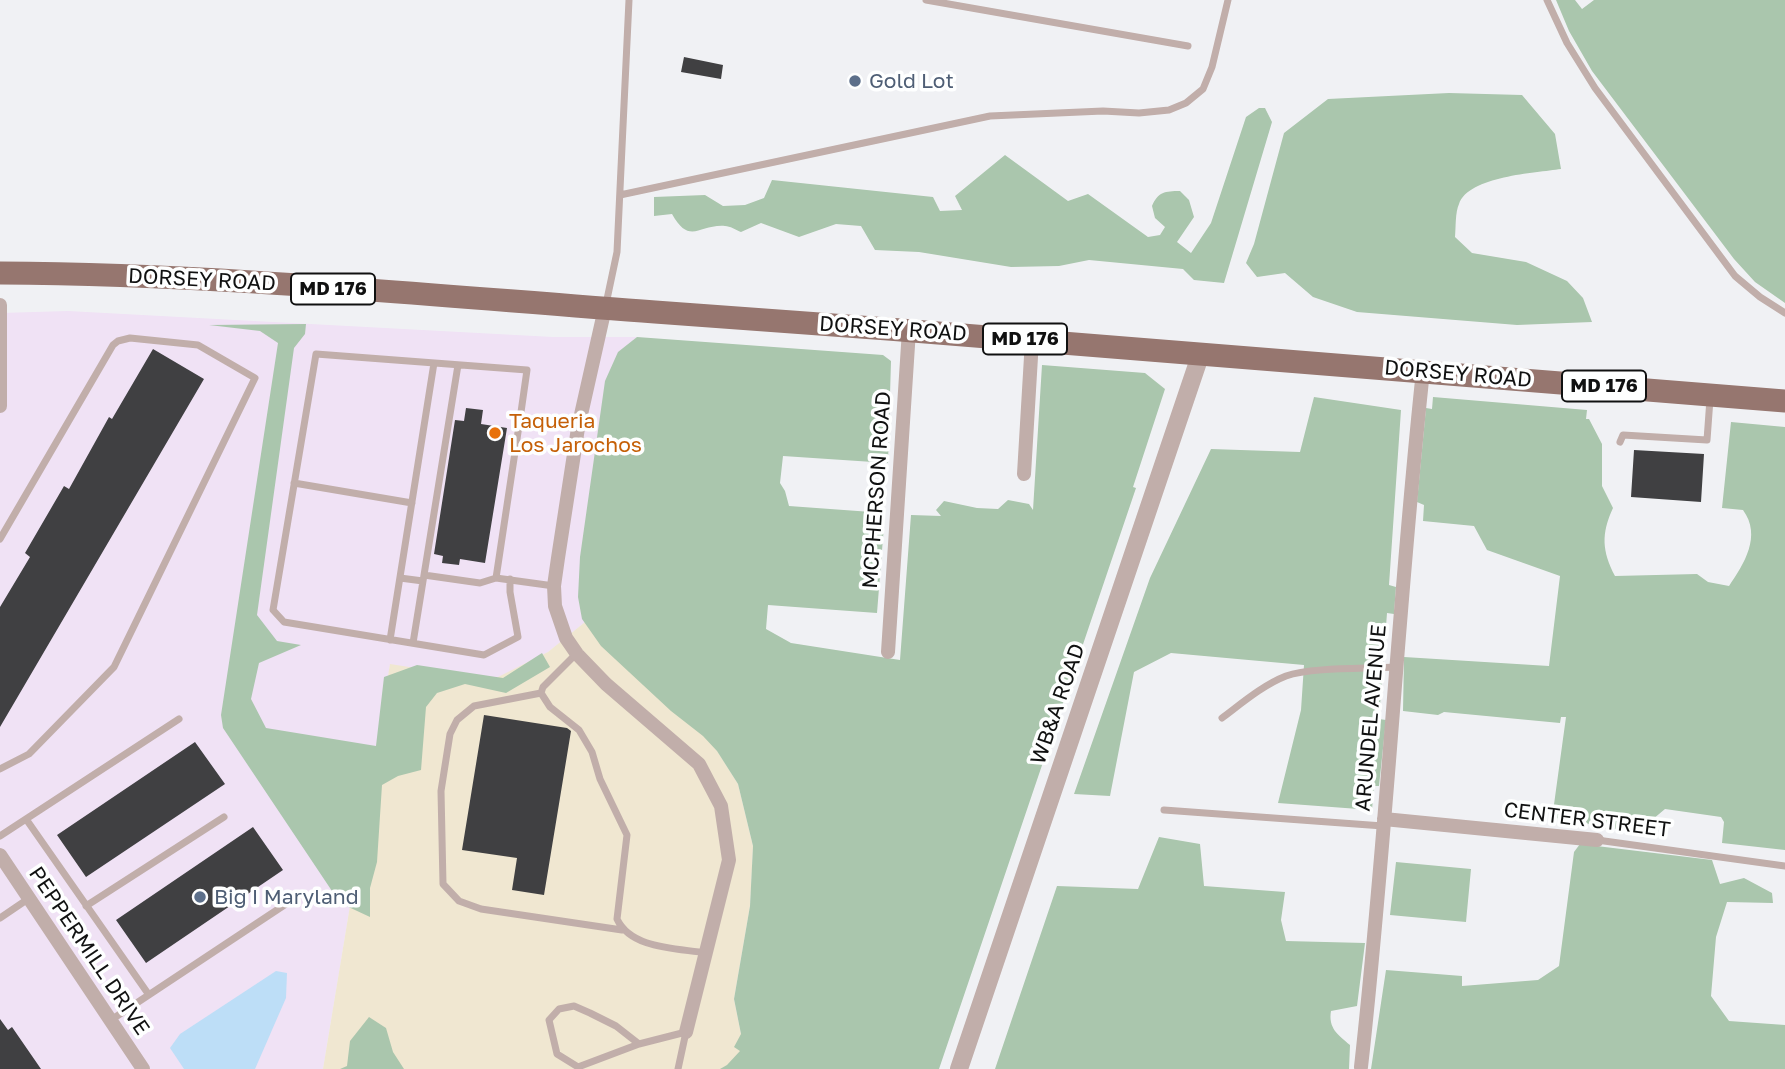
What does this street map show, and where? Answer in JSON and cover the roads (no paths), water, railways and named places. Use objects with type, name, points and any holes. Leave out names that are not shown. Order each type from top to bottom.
[{"type":"main road","name":"DORSEY ROAD","points":[[0,272],[215,281],[605,308],[1785,401]]},
{"type":"street","points":[[0,305],[0,406]]},
{"type":"street","points":[[605,308],[578,428],[554,586],[555,606],[566,638],[577,654],[606,684],[699,764],[721,806],[729,860],[686,1032]]},
{"type":"street","name":"MCPHERSON ROAD","points":[[888,652],[909,330]]},
{"type":"street","points":[[1024,474],[1032,340]]},
{"type":"street","name":"WB&A ROAD","points":[[959,1069],[1200,353]]},
{"type":"street","name":"ARUNDEL AVENUE","points":[[1361,1068],[1373,961],[1423,371]]},
{"type":"street","name":"CENTER STREET","points":[[1383,823],[1597,840]]},
{"type":"street","name":"PEPPERMILL DRIVE","points":[[0,855],[144,1069]]},
{"type":"lane","points":[[605,308],[617,252],[629,0]]},
{"type":"lane","points":[[926,0],[1188,46]]},
{"type":"lane","points":[[620,195],[990,116],[1169,110],[1186,103],[1203,89],[1212,67],[1228,0]]},
{"type":"lane","points":[[1547,0],[1567,43],[1595,88],[1735,276],[1785,313]]},
{"type":"lane","points":[[0,539],[3,526],[113,345],[118,341],[130,338],[198,345],[255,378],[114,667],[29,754],[0,769]]},
{"type":"lane","points":[[496,578],[527,370],[316,354],[274,610],[284,622],[484,655],[518,637],[510,579]]},
{"type":"lane","points":[[390,640],[434,363]]},
{"type":"lane","points":[[413,643],[458,365]]},
{"type":"lane","points":[[1620,442],[1623,435],[1698,442],[1707,440],[1710,395]]},
{"type":"lane","points":[[520,419],[578,428]]},
{"type":"lane","points":[[294,484],[412,503]]},
{"type":"lane","points":[[400,578],[480,583],[496,578],[554,586]]},
{"type":"lane","points":[[541,693],[543,687],[577,654]]},
{"type":"lane","points":[[1222,718],[1268,685],[1288,675],[1397,667]]},
{"type":"lane","points":[[541,693],[550,707],[579,730],[592,752],[600,779],[626,835],[617,919],[622,930]]},
{"type":"lane","points":[[541,693],[474,706],[457,720],[450,734],[441,791],[443,884],[459,901],[481,909],[622,930],[638,940],[656,945],[706,953]]},
{"type":"lane","points":[[0,835],[178,719]]},
{"type":"lane","points":[[1164,810],[1383,823]]},
{"type":"lane","points":[[86,906],[224,817]]},
{"type":"lane","points":[[26,819],[149,995]]},
{"type":"lane","name":"CENTER STREET","points":[[1597,840],[1785,866]]},
{"type":"lane","points":[[110,1020],[298,896]]},
{"type":"lane","points":[[0,918],[29,899]]},
{"type":"lane","points":[[639,1044],[616,1026],[574,1006],[558,1009],[549,1020],[557,1054],[578,1067],[639,1044],[686,1032],[678,1069]]},
{"type":"water","points":[[276,971],[287,973],[286,998],[255,1069],[184,1069],[170,1048],[180,1034]]},
{"type":"place","name":"Gold Lot","points":[[855,81]]},
{"type":"place","name":"Taqueria Los Jarochos","points":[[495,433]]},
{"type":"place","name":"Big I Maryland","points":[[200,897]]}]
